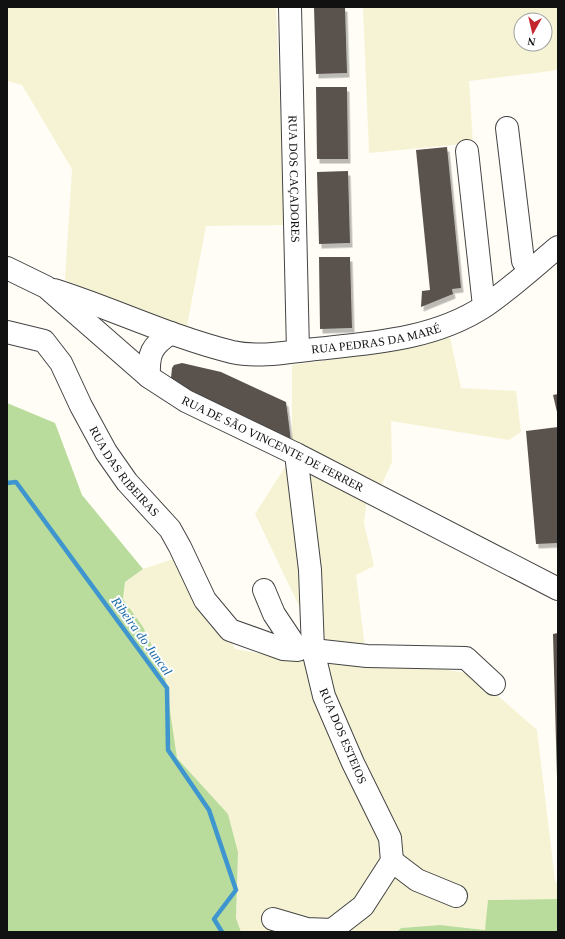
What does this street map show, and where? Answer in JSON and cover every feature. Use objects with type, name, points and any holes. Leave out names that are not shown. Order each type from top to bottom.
[{"type":"street","name":"RUA DOS CAÇADORES","points":[[290,7],[298,351]]},
{"type":"street","points":[[507,128],[523,261],[529,270]]},
{"type":"street","points":[[467,151],[484,306]]},
{"type":"street","name":"RUA PEDRAS DA MARÉ","points":[[46,287],[86,300],[171,333],[233,352],[274,354],[383,342],[440,329],[484,306],[558,247]]},
{"type":"street","name":"RUA DE SÃO VINCENTE DE FERRER","points":[[7,268],[46,287],[149,377],[186,401],[296,454],[558,589]]},
{"type":"street","name":"RUA DAS RIBEIRAS","points":[[7,332],[44,341],[60,363],[80,406],[106,452],[127,482],[170,529],[180,546],[205,600],[230,630],[283,649],[298,650],[274,614],[264,590]]},
{"type":"street","points":[[149,377],[149,361],[153,348],[171,333]]},
{"type":"street","name":"RUA DOS ESTEIOS","points":[[296,454],[310,570],[313,650],[324,696],[353,763],[390,838],[392,861]]},
{"type":"street","points":[[313,650],[367,656],[466,658],[494,684]]},
{"type":"street","points":[[273,919],[307,929],[332,930],[363,906],[392,861],[417,880],[456,896]]},
{"type":"shaded area","points":[[7,7],[276,7],[285,225],[206,226],[186,331],[65,280],[72,169],[22,85],[7,81]]},
{"type":"shaded area","points":[[363,7],[558,7],[558,69],[469,81],[473,143],[369,153]]},
{"type":"shaded area","points":[[450,337],[461,388],[516,391],[521,432],[509,440],[391,421],[392,462],[382,484],[367,500],[364,523],[374,566],[356,575],[367,664],[429,667],[473,674],[537,730],[555,880],[558,885],[558,899],[488,900],[486,930],[440,925],[401,928],[397,932],[241,932],[236,918],[238,852],[228,814],[177,758],[170,718],[123,599],[125,582],[143,569],[185,555],[235,649],[313,663],[300,608],[255,514],[292,456],[292,365],[372,354]]},
{"type":"green space","points":[[7,403],[55,423],[82,495],[143,569],[125,582],[123,599],[143,627],[164,671],[177,758],[228,814],[238,852],[236,918],[241,932],[7,932]]},
{"type":"green space","points":[[558,899],[558,932],[397,932],[401,928],[440,925],[485,930],[488,900]]},
{"type":"building","points":[[314,7],[345,7],[347,73],[316,74]]},
{"type":"building","points":[[316,87],[347,87],[348,159],[317,159]]},
{"type":"building","points":[[447,147],[461,288],[452,289],[453,294],[421,307],[422,291],[430,290],[416,150]]},
{"type":"building","points":[[348,171],[350,243],[319,244],[317,172]]},
{"type":"building","points":[[319,257],[350,257],[352,328],[320,329]]},
{"type":"building","points":[[182,363],[221,372],[286,402],[291,441],[203,401],[171,378],[172,368],[174,365]]},
{"type":"building","points":[[558,394],[558,412],[557,412],[553,395]]},
{"type":"building","points":[[558,427],[558,543],[536,544],[526,431]]},
{"type":"building","points":[[558,633],[558,777],[557,777],[553,634]]},
{"type":"waterway","name":"Ribeira do Juncal","points":[[7,483],[16,482],[167,688],[168,750],[209,810],[236,890],[214,919],[222,932]]}]
